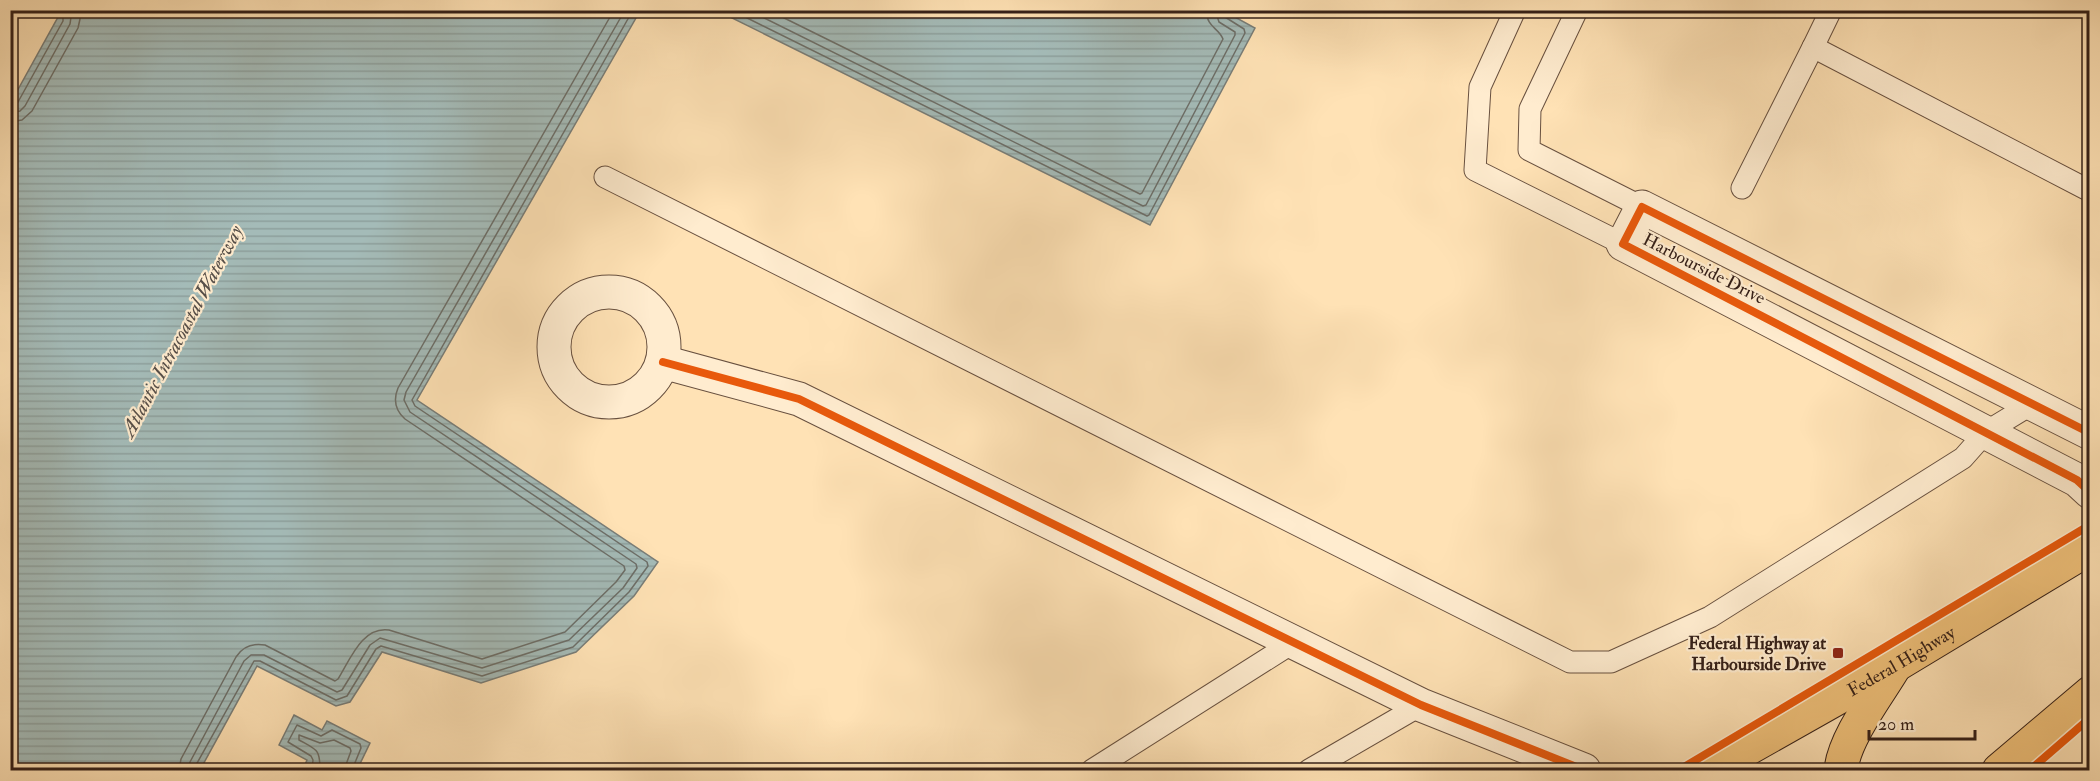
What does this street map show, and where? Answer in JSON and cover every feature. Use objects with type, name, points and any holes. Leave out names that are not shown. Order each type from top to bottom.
[{"type":"main road","name":"Federal Highway","points":[[1710,771],[1896,665],[2090,548]]},
{"type":"main road","points":[[1840,771],[1842,758],[1849,743],[1896,665]]},
{"type":"main road","points":[[1999,771],[2090,693]]},
{"type":"street","name":"Harbourside Drive","points":[[2090,433],[1642,207],[1623,244],[2077,480],[2090,492]]},
{"type":"street","points":[[663,362],[799,399],[1421,705],[1544,761],[1584,771]]},
{"type":"lane","points":[[1515,10],[1480,87],[1475,170],[1623,244]]},
{"type":"lane","points":[[1576,10],[1530,109],[1529,150],[1642,207]]},
{"type":"lane","points":[[1742,188],[1831,10]]},
{"type":"lane","points":[[1813,47],[2090,190]]},
{"type":"lane","points":[[605,177],[1570,662],[1611,662],[1710,617],[1963,458],[1986,432],[2032,404]]},
{"type":"lane","points":[[1092,771],[1294,642]]},
{"type":"lane","points":[[1309,771],[1421,705]]},
{"type":"water","points":[[1027,10],[1032,13],[1034,10],[1224,11],[1255,28],[1150,225],[718,11]]},
{"type":"water","name":"Atlantic Intracoastal Waterway","points":[[45,11],[640,11],[417,400],[658,562],[634,596],[576,652],[481,683],[382,652],[350,702],[336,706],[257,666],[200,770],[11,770],[10,104],[58,17]]},
{"type":"water","points":[[294,715],[322,730],[327,721],[370,743],[357,770],[311,770],[304,767],[307,760],[279,745]]},
{"type":"cycle path","points":[[2090,433],[1642,207],[1623,244],[2077,480],[2090,492]]},
{"type":"cycle path","points":[[663,362],[799,399],[1421,705],[1584,770]]},
{"type":"cycle path","points":[[1679,770],[2090,525]]},
{"type":"cycle path","points":[[2030,770],[2090,718]]},
{"type":"place","name":"Federal Highway at Harbourside Drive","points":[[1838,653]]}]
